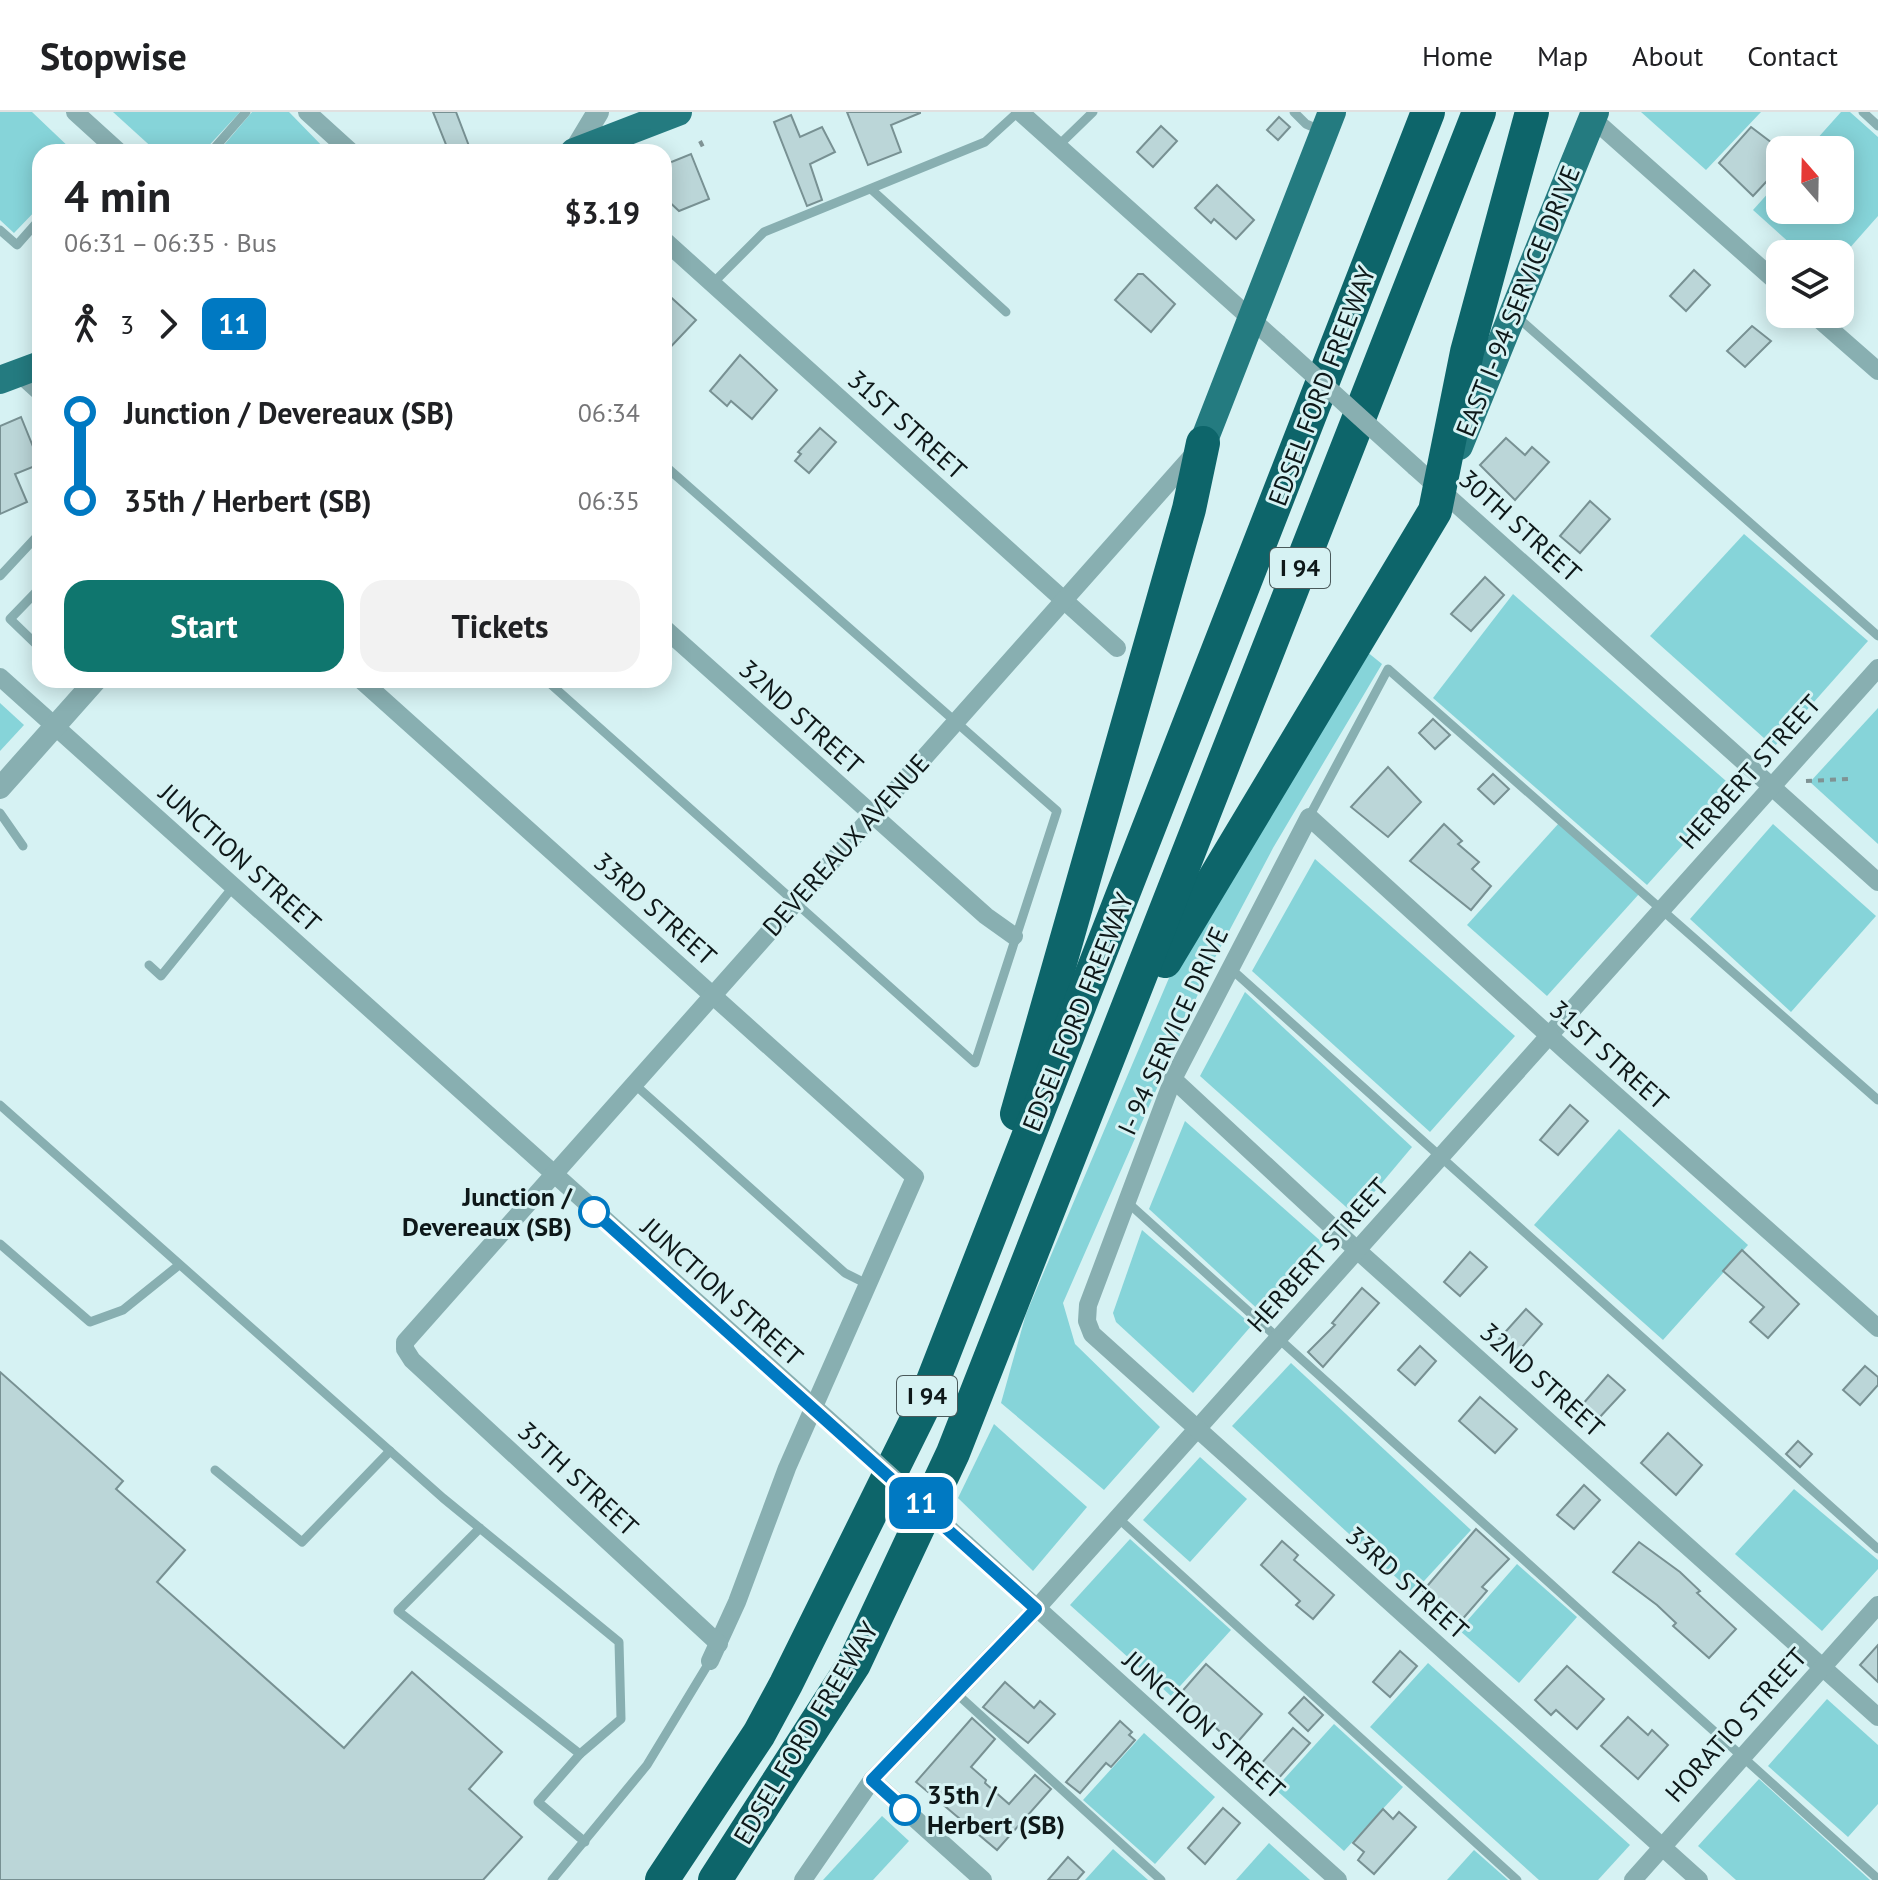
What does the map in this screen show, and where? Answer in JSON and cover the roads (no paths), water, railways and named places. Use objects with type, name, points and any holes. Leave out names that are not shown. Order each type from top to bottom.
[{"type":"highway","name":"EDSEL FORD FREEWAY","points":[[662,1880],[766,1722],[906,1445],[1428,112]]},
{"type":"highway","name":"EDSEL FORD FREEWAY","points":[[715,1880],[854,1664],[953,1453],[1479,112]]},
{"type":"highway","points":[[1122,1025],[1159,970],[1433,514],[1441,491],[1467,352],[1532,112]]},
{"type":"highway","points":[[1006,1194],[1014,1123],[1152,644],[1189,509],[1203,443]]},
{"type":"main road","points":[[595,144],[678,112]]},
{"type":"main road","name":"EAST I- 94 SERVICE DRIVE","points":[[1441,491],[1593,115]]},
{"type":"main road","name":"DEVEREAUX AVENUE","points":[[1203,443],[1328,122]]},
{"type":"street","points":[[75,112],[105,144]]},
{"type":"street","points":[[307,112],[342,144]]},
{"type":"street","points":[[579,144],[598,112]]},
{"type":"street","name":"30TH STREET","points":[[1019,112],[1878,882]]},
{"type":"street","points":[[1593,115],[1766,272]]},
{"type":"street","name":"31ST STREET","points":[[672,248],[1117,648]]},
{"type":"street","points":[[1829,328],[1878,371]]},
{"type":"street","name":"DEVEREAUX AVENUE","points":[[405,1349],[408,1335],[1203,443]]},
{"type":"street","name":"32ND STREET","points":[[672,635],[986,916],[1014,936]]},
{"type":"street","name":"HERBERT STREET","points":[[804,1880],[872,1780],[1036,1609],[1878,668]]},
{"type":"street","name":"JUNCTION STREET","points":[[0,677],[1338,1880]]},
{"type":"street","points":[[0,788],[89,688]]},
{"type":"street","name":"33RD STREET","points":[[370,688],[915,1177],[867,1284]]},
{"type":"street","name":"31ST STREET","points":[[1309,817],[1548,1036],[1878,1328]]},
{"type":"street","name":"I- 94 SERVICE DRIVE","points":[[1087,1321],[1088,1305],[1173,1079],[1309,817]]},
{"type":"street","name":"32ND STREET","points":[[1173,1079],[1357,1250],[1878,1717]]},
{"type":"street","points":[[710,1661],[867,1284]]},
{"type":"street","name":"33RD STREET","points":[[1087,1321],[1092,1334],[1102,1344],[1699,1880]]},
{"type":"street","name":"35TH STREET","points":[[405,1349],[412,1360],[719,1644]]},
{"type":"street","name":"HORATIO STREET","points":[[1633,1880],[1878,1605]]},
{"type":"street","points":[[872,1780],[983,1880]]},
{"type":"lane","points":[[218,144],[246,112]]},
{"type":"lane","points":[[712,285],[764,232],[985,142],[1019,112]]},
{"type":"lane","points":[[1058,146],[1093,112]]},
{"type":"lane","points":[[1294,112],[1306,124],[1328,122]]},
{"type":"lane","points":[[1863,112],[1878,126]]},
{"type":"lane","points":[[872,190],[1006,312]]},
{"type":"lane","points":[[0,230],[17,245],[32,228]]},
{"type":"lane","points":[[1512,312],[1878,636]]},
{"type":"lane","points":[[555,688],[975,1063],[1057,811],[672,472]]},
{"type":"lane","points":[[0,576],[32,542]]},
{"type":"lane","points":[[32,596],[10,619],[32,640]]},
{"type":"lane","points":[[1309,817],[1388,669],[1664,908],[1878,1100]]},
{"type":"lane","points":[[0,813],[23,846]]},
{"type":"lane","points":[[149,965],[161,976],[233,887]]},
{"type":"lane","points":[[1230,968],[1878,1549]]},
{"type":"lane","points":[[633,1083],[845,1273],[867,1284]]},
{"type":"lane","points":[[0,1105],[390,1451],[619,1642],[621,1719],[580,1754],[538,1802],[585,1842]]},
{"type":"lane","points":[[1126,1201],[1878,1879]]},
{"type":"lane","points":[[0,1244],[90,1322],[123,1310],[179,1265]]},
{"type":"lane","points":[[215,1470],[302,1542],[390,1451]]},
{"type":"lane","points":[[1118,1518],[1517,1880]]},
{"type":"lane","points":[[480,1528],[398,1611],[580,1754]]},
{"type":"lane","points":[[552,1880],[647,1765],[710,1661]]},
{"type":"lane","points":[[956,1693],[1161,1880]]},
{"type":"place","name":"Junction / Devereaux (SB)","points":[[594,1212]]},
{"type":"place","name":"35th / Herbert (SB)","points":[[905,1810]]}]
